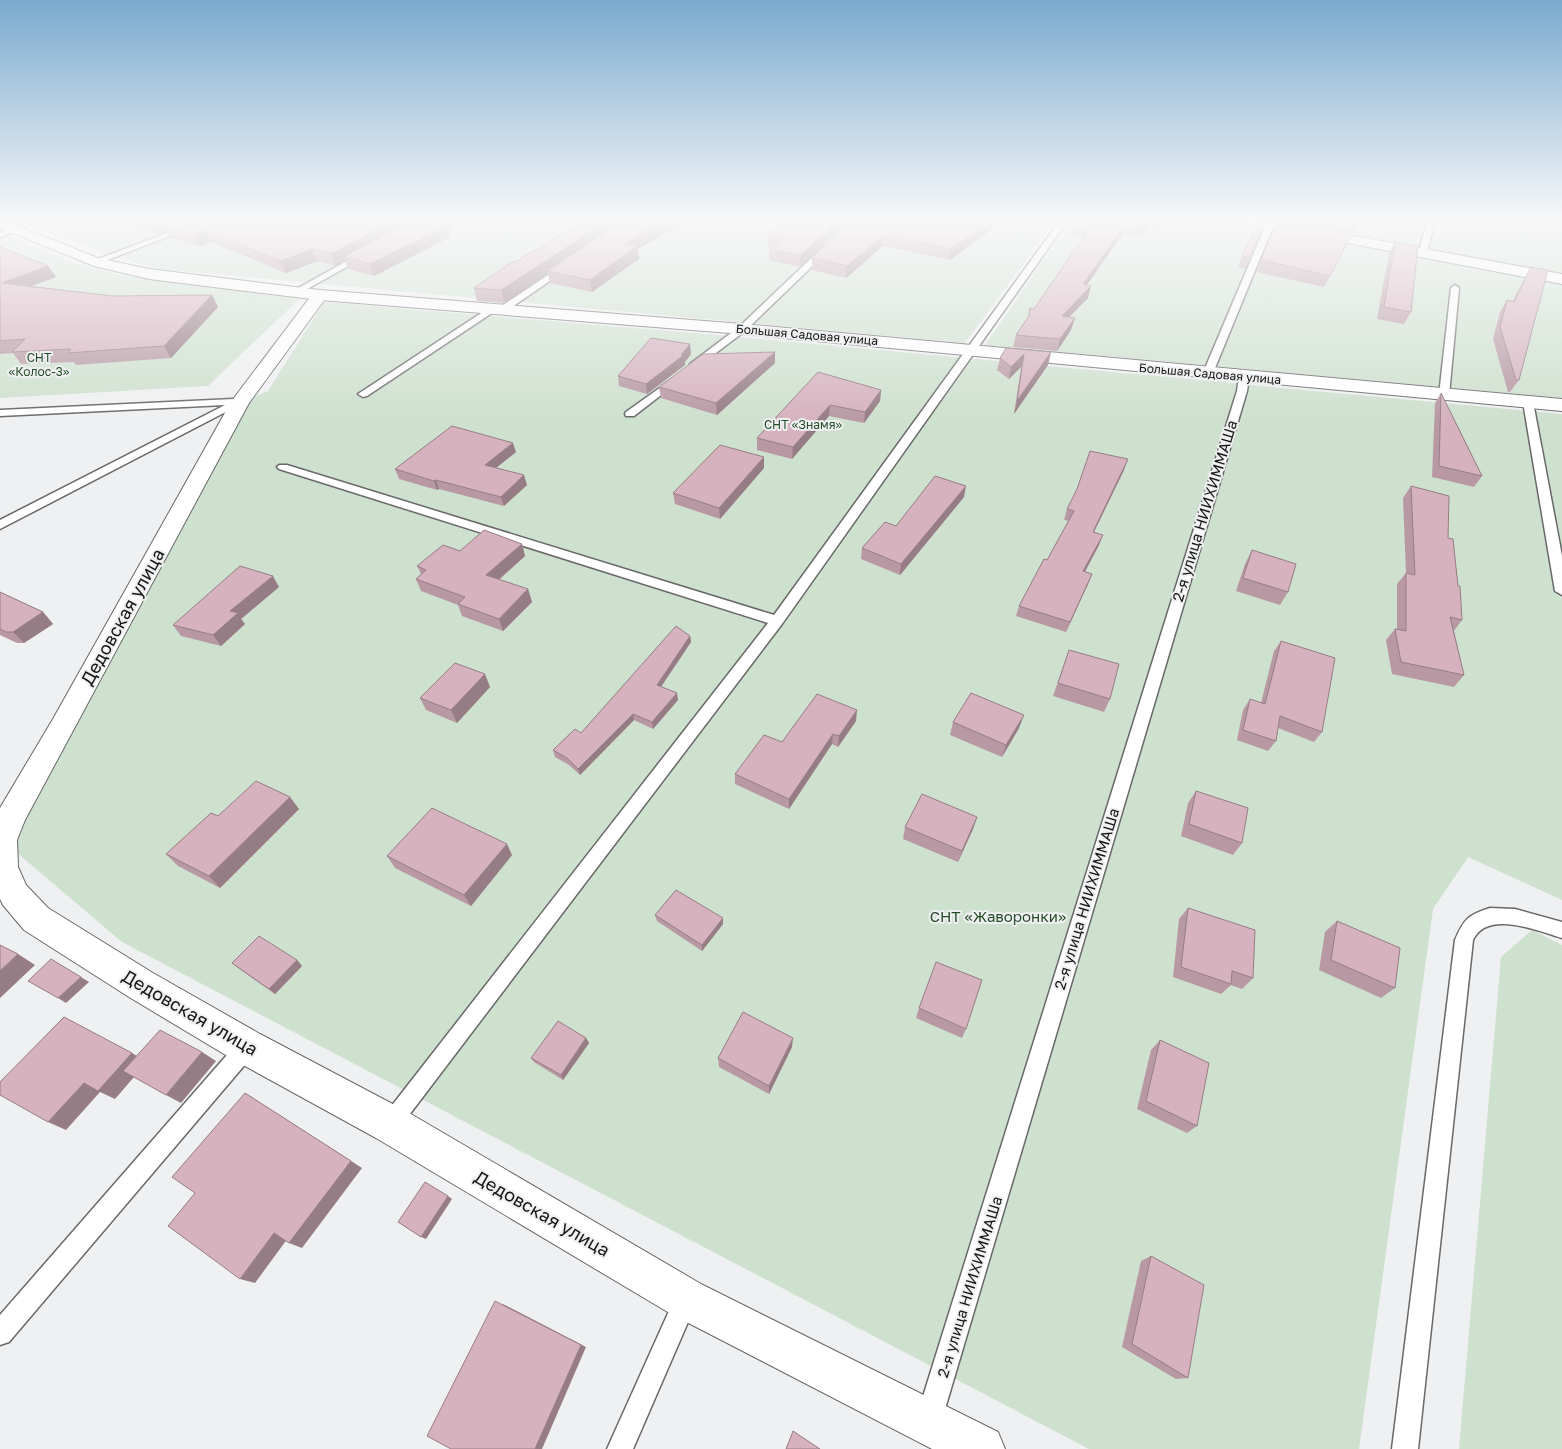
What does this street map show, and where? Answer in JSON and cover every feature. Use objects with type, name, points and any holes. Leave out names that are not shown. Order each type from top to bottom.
[{"type":"street","name":"Большая Садовая улица","points":[[255,287],[309,293],[742,329],[1444,396],[1562,405]]},
{"type":"street","name":"Дедовская улица","points":[[309,293],[240,402],[64,726],[11,805],[2,840],[2,867],[14,895],[36,919],[69,942],[247,1047],[390,1124],[686,1299],[981,1449]]},
{"type":"lane","points":[[309,293],[318,287]]},
{"type":"lane","points":[[363,394],[534,287]]},
{"type":"lane","points":[[630,414],[742,329],[786,287]]},
{"type":"lane","points":[[390,1124],[776,621],[1017,287]]},
{"type":"lane","points":[[1208,374],[1244,287]]},
{"type":"lane","points":[[1444,396],[1455,288]]},
{"type":"lane","name":"2-я улица НИИХИММАШа","points":[[929,1421],[1236,410],[1244,377]]},
{"type":"lane","points":[[0,413],[240,402]]},
{"type":"lane","points":[[0,525],[240,402]]},
{"type":"lane","points":[[1528,402],[1562,591]]},
{"type":"lane","points":[[283,467],[776,621]]},
{"type":"lane","points":[[1406,1449],[1464,940],[1472,925],[1488,917],[1508,915],[1562,930]]},
{"type":"lane","points":[[0,1333],[247,1047]]},
{"type":"lane","points":[[620,1449],[686,1299]]},
{"type":"green space","name":"СНТ «Колос-3»","points":[[0,287],[207,287],[299,299],[208,386],[0,398]]},
{"type":"green space","points":[[350,287],[1007,287],[965,343]]},
{"type":"green space","points":[[1025,287],[1562,287],[1562,398],[985,345]]},
{"type":"green space","name":"СНТ «Жаворонки»","points":[[324,302],[718,335],[1562,414],[1562,900],[1468,857],[1433,909],[1359,1449],[1089,1449],[122,942],[2,840],[240,402],[268,391]]},
{"type":"green space","points":[[1532,930],[1562,945],[1562,1449],[1459,1449],[1501,957]]},
{"type":"building","points":[[0,287],[33,287],[112,296],[212,295],[164,346],[68,353],[71,349],[12,352],[25,339],[0,341]]},
{"type":"building","points":[[476,287],[506,287],[501,290],[474,288]]},
{"type":"building","points":[[1049,287],[1090,287],[1062,316],[1075,318],[1060,339],[1016,335],[1029,316],[1030,308],[1034,309]]},
{"type":"building","points":[[1387,287],[1414,287],[1411,312],[1384,307]]},
{"type":"building","points":[[1521,287],[1544,287],[1519,380],[1516,380],[1500,327],[1507,300],[1514,302]]},
{"type":"building","points":[[651,338],[690,344],[681,355],[684,355],[646,384],[618,376]]},
{"type":"building","points":[[1006,348],[1051,352],[1017,401],[1024,354],[1011,367],[1000,358]]},
{"type":"building","points":[[775,352],[716,403],[659,387],[703,354]]},
{"type":"building","points":[[818,372],[881,390],[865,412],[830,405],[793,447],[757,438]]},
{"type":"building","points":[[1441,393],[1482,476],[1439,466]]},
{"type":"building","points":[[452,426],[513,443],[485,465],[524,475],[501,497],[434,481],[395,469]]},
{"type":"building","points":[[720,445],[764,457],[719,508],[673,493]]},
{"type":"building","points":[[1090,451],[1128,459],[1093,532],[1103,535],[1083,571],[1092,574],[1070,622],[1019,606],[1044,559],[1047,560],[1074,511],[1067,509],[1077,489]]},
{"type":"building","points":[[935,476],[966,486],[901,564],[862,548],[885,522],[896,526]]},
{"type":"building","points":[[1411,486],[1449,496],[1448,538],[1453,539],[1458,586],[1460,586],[1462,620],[1450,617],[1464,675],[1401,662],[1395,629],[1406,631],[1406,573],[1415,575]]},
{"type":"building","points":[[484,530],[522,544],[486,575],[528,589],[499,619],[458,604],[465,597],[416,579],[426,570],[417,566],[443,545],[460,551]]},
{"type":"building","points":[[1252,550],[1296,564],[1288,592],[1243,578]]},
{"type":"building","points":[[240,566],[273,576],[230,611],[238,613],[213,635],[173,625]]},
{"type":"building","points":[[0,592],[43,612],[13,632],[6,632],[0,629]]},
{"type":"building","points":[[676,626],[690,636],[657,685],[677,693],[652,722],[633,714],[578,769],[567,758],[553,750],[575,729],[581,733]]},
{"type":"building","points":[[1281,641],[1335,658],[1322,732],[1280,716],[1276,741],[1243,730],[1250,699],[1265,704]]},
{"type":"building","points":[[1069,650],[1119,664],[1110,699],[1058,683]]},
{"type":"building","points":[[455,663],[485,674],[451,710],[420,698]]},
{"type":"building","points":[[971,693],[1024,715],[1006,745],[953,722]]},
{"type":"building","points":[[817,694],[857,710],[839,736],[833,734],[789,799],[735,774],[764,735],[782,742]]},
{"type":"building","points":[[256,781],[290,797],[209,876],[166,854],[211,813],[218,816]]},
{"type":"building","points":[[1196,791],[1248,808],[1242,843],[1189,824]]},
{"type":"building","points":[[922,794],[977,817],[962,851],[905,827]]},
{"type":"building","points":[[432,808],[507,844],[464,895],[387,856]]},
{"type":"building","points":[[676,890],[723,918],[702,945],[655,915]]},
{"type":"building","points":[[1188,908],[1255,930],[1253,978],[1232,971],[1231,984],[1181,967]]},
{"type":"building","points":[[1337,921],[1400,948],[1395,988],[1331,960]]},
{"type":"building","points":[[259,936],[297,960],[269,989],[232,963]]},
{"type":"building","points":[[0,945],[18,954],[0,971]]},
{"type":"building","points":[[51,959],[81,977],[58,998],[28,981]]},
{"type":"building","points":[[936,962],[982,980],[966,1029],[919,1008]]},
{"type":"building","points":[[743,1012],[793,1038],[769,1086],[718,1058]]},
{"type":"building","points":[[64,1017],[132,1053],[98,1091],[84,1083],[48,1122],[0,1095],[0,1082]]},
{"type":"building","points":[[558,1021],[586,1038],[561,1075],[531,1058]]},
{"type":"building","points":[[160,1030],[202,1052],[166,1095],[123,1071]]},
{"type":"building","points":[[1160,1040],[1209,1063],[1197,1126],[1146,1101]]},
{"type":"building","points":[[245,1093],[351,1161],[289,1243],[274,1233],[240,1279],[168,1226],[195,1193],[172,1177]]},
{"type":"building","points":[[425,1182],[448,1196],[421,1237],[398,1222]]},
{"type":"building","points":[[1151,1256],[1204,1285],[1188,1378],[1132,1344]]},
{"type":"building","points":[[495,1301],[581,1345],[535,1449],[451,1449],[427,1436]]},
{"type":"building","points":[[793,1431],[820,1449],[786,1449]]},
{"type":"park label","name":"СНТ «Знамя»","points":[[803,425]]}]
